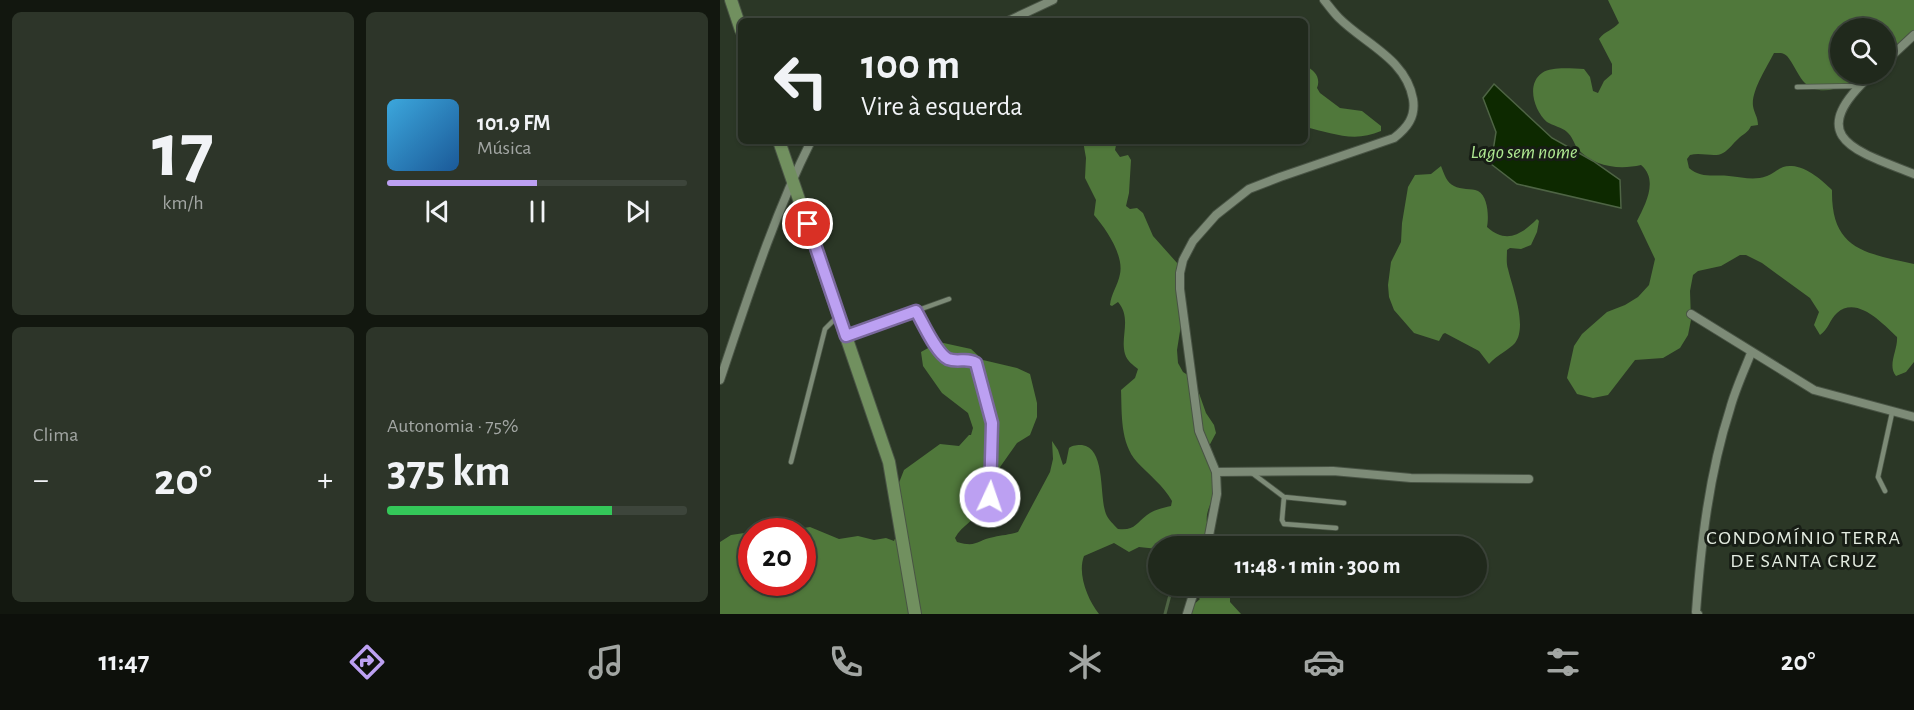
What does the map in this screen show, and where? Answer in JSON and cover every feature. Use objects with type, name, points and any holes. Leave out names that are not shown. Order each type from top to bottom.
[{"type":"main road","points":[[731,0],[738,21]]},
{"type":"main road","points":[[780,144],[889,462],[915,614]]},
{"type":"street","points":[[1014,18],[1053,0]]},
{"type":"street","points":[[1209,536],[1217,494],[1216,472],[1199,431],[1180,289],[1183,260],[1193,241],[1216,215],[1249,189],[1394,138],[1407,128],[1414,109],[1411,87],[1398,67],[1382,51],[1339,19],[1324,0]]},
{"type":"street","points":[[1896,52],[1914,35]]},
{"type":"street","points":[[1860,84],[1842,106],[1839,118],[1844,140],[1859,152],[1914,174]]},
{"type":"street","points":[[720,380],[792,181],[810,144]]},
{"type":"street","points":[[1691,314],[1814,390],[1892,413],[1914,417]]},
{"type":"street","points":[[1694,613],[1711,489],[1729,409],[1751,353]]},
{"type":"street","points":[[1216,472],[1333,471],[1411,478],[1528,479]]},
{"type":"street","points":[[1187,614],[1193,596]]},
{"type":"lane","points":[[1797,87],[1858,86]]},
{"type":"lane","points":[[846,336],[949,299]]},
{"type":"lane","points":[[916,311],[943,355],[954,360],[969,360],[976,363],[989,409],[993,436],[989,517]]},
{"type":"lane","points":[[791,462],[825,329],[840,315]]},
{"type":"lane","points":[[1886,491],[1878,477],[1892,413]]},
{"type":"lane","points":[[1250,471],[1284,496],[1344,503]]},
{"type":"lane","points":[[1284,496],[1282,520],[1284,524],[1336,528]]},
{"type":"shaded area","points":[[1608,0],[1914,0],[1914,35],[1896,48],[1896,18],[1830,18],[1830,84],[1847,84],[1834,89],[1817,90],[1803,81],[1787,56],[1774,53],[1754,93],[1753,106],[1758,125],[1751,126],[1723,153],[1690,155],[1687,159],[1689,168],[1698,174],[1708,175],[1757,178],[1792,166],[1809,171],[1832,190],[1833,210],[1838,225],[1845,237],[1854,245],[1866,252],[1914,264],[1914,362],[1906,372],[1896,376],[1892,367],[1897,337],[1869,313],[1853,307],[1845,308],[1835,315],[1820,335],[1814,325],[1819,312],[1810,298],[1762,263],[1746,255],[1740,255],[1721,266],[1698,271],[1693,275],[1690,291],[1691,320],[1688,335],[1680,348],[1663,358],[1635,360],[1608,395],[1593,398],[1577,394],[1567,378],[1574,346],[1582,334],[1607,312],[1638,297],[1649,285],[1655,259],[1637,221],[1649,193],[1649,178],[1641,165],[1607,166],[1583,154],[1567,132],[1542,117],[1535,105],[1533,90],[1537,78],[1542,73],[1563,68],[1584,69],[1590,77],[1593,91],[1598,93],[1604,81],[1612,74],[1612,64],[1599,39],[1619,23]]},
{"type":"shaded area","points":[[1308,68],[1316,75],[1317,88],[1320,93],[1340,108],[1362,111],[1381,126],[1381,131],[1371,135],[1352,137],[1308,128]]},
{"type":"shaded area","points":[[1084,144],[1116,144],[1115,150],[1120,157],[1128,155],[1131,160],[1126,206],[1130,209],[1137,208],[1143,213],[1153,236],[1178,264],[1181,325],[1177,350],[1178,363],[1183,372],[1194,379],[1216,433],[1208,448],[1221,486],[1208,510],[1207,517],[1209,529],[1215,536],[1148,536],[1148,548],[1139,547],[1129,552],[1114,543],[1084,556],[1082,571],[1085,587],[1099,614],[720,614],[720,542],[731,535],[738,534],[738,596],[816,596],[816,529],[839,539],[858,536],[874,540],[886,538],[894,541],[896,536],[893,498],[904,470],[940,444],[959,446],[971,435],[973,428],[968,413],[942,393],[923,366],[921,352],[939,342],[971,349],[983,360],[1017,368],[1030,374],[1037,403],[1037,417],[1030,435],[1017,443],[981,494],[986,501],[984,507],[958,533],[955,538],[957,542],[973,544],[988,538],[1018,532],[1050,472],[1053,459],[1052,441],[1063,465],[1066,463],[1069,448],[1082,445],[1090,448],[1098,463],[1106,514],[1118,529],[1132,528],[1149,513],[1171,506],[1172,501],[1164,490],[1137,462],[1127,446],[1122,418],[1121,390],[1135,378],[1138,369],[1125,354],[1125,321],[1122,308],[1118,302],[1110,305],[1121,267],[1117,251],[1109,235],[1094,215],[1096,200],[1085,178],[1086,158]]},
{"type":"shaded area","points":[[1441,166],[1452,185],[1478,191],[1484,197],[1487,207],[1487,227],[1494,232],[1507,236],[1513,235],[1537,219],[1539,221],[1531,245],[1521,249],[1507,250],[1507,267],[1520,317],[1519,336],[1513,345],[1489,364],[1479,351],[1445,333],[1439,341],[1414,333],[1394,310],[1389,297],[1391,262],[1401,242],[1408,187],[1415,175],[1431,174]]},
{"type":"shaded area","points":[[1197,596],[1230,596],[1230,602],[1241,614],[1189,614],[1191,607],[1200,599]]},
{"type":"water","name":"Lago sem nome","points":[[1494,84],[1552,138],[1593,161],[1620,180],[1621,208],[1517,184],[1491,164],[1496,132],[1483,98]]},
{"type":"waterway","points":[[1165,614],[1170,596]]},
{"type":"district","name":"CONDOMÍNIO TERRA DE SANTA CRUZ","points":[[1804,550]]},
{"type":"route","points":[[808,224],[846,336],[916,311],[943,355],[954,360],[969,360],[976,363],[992,423],[990,497]]}]
